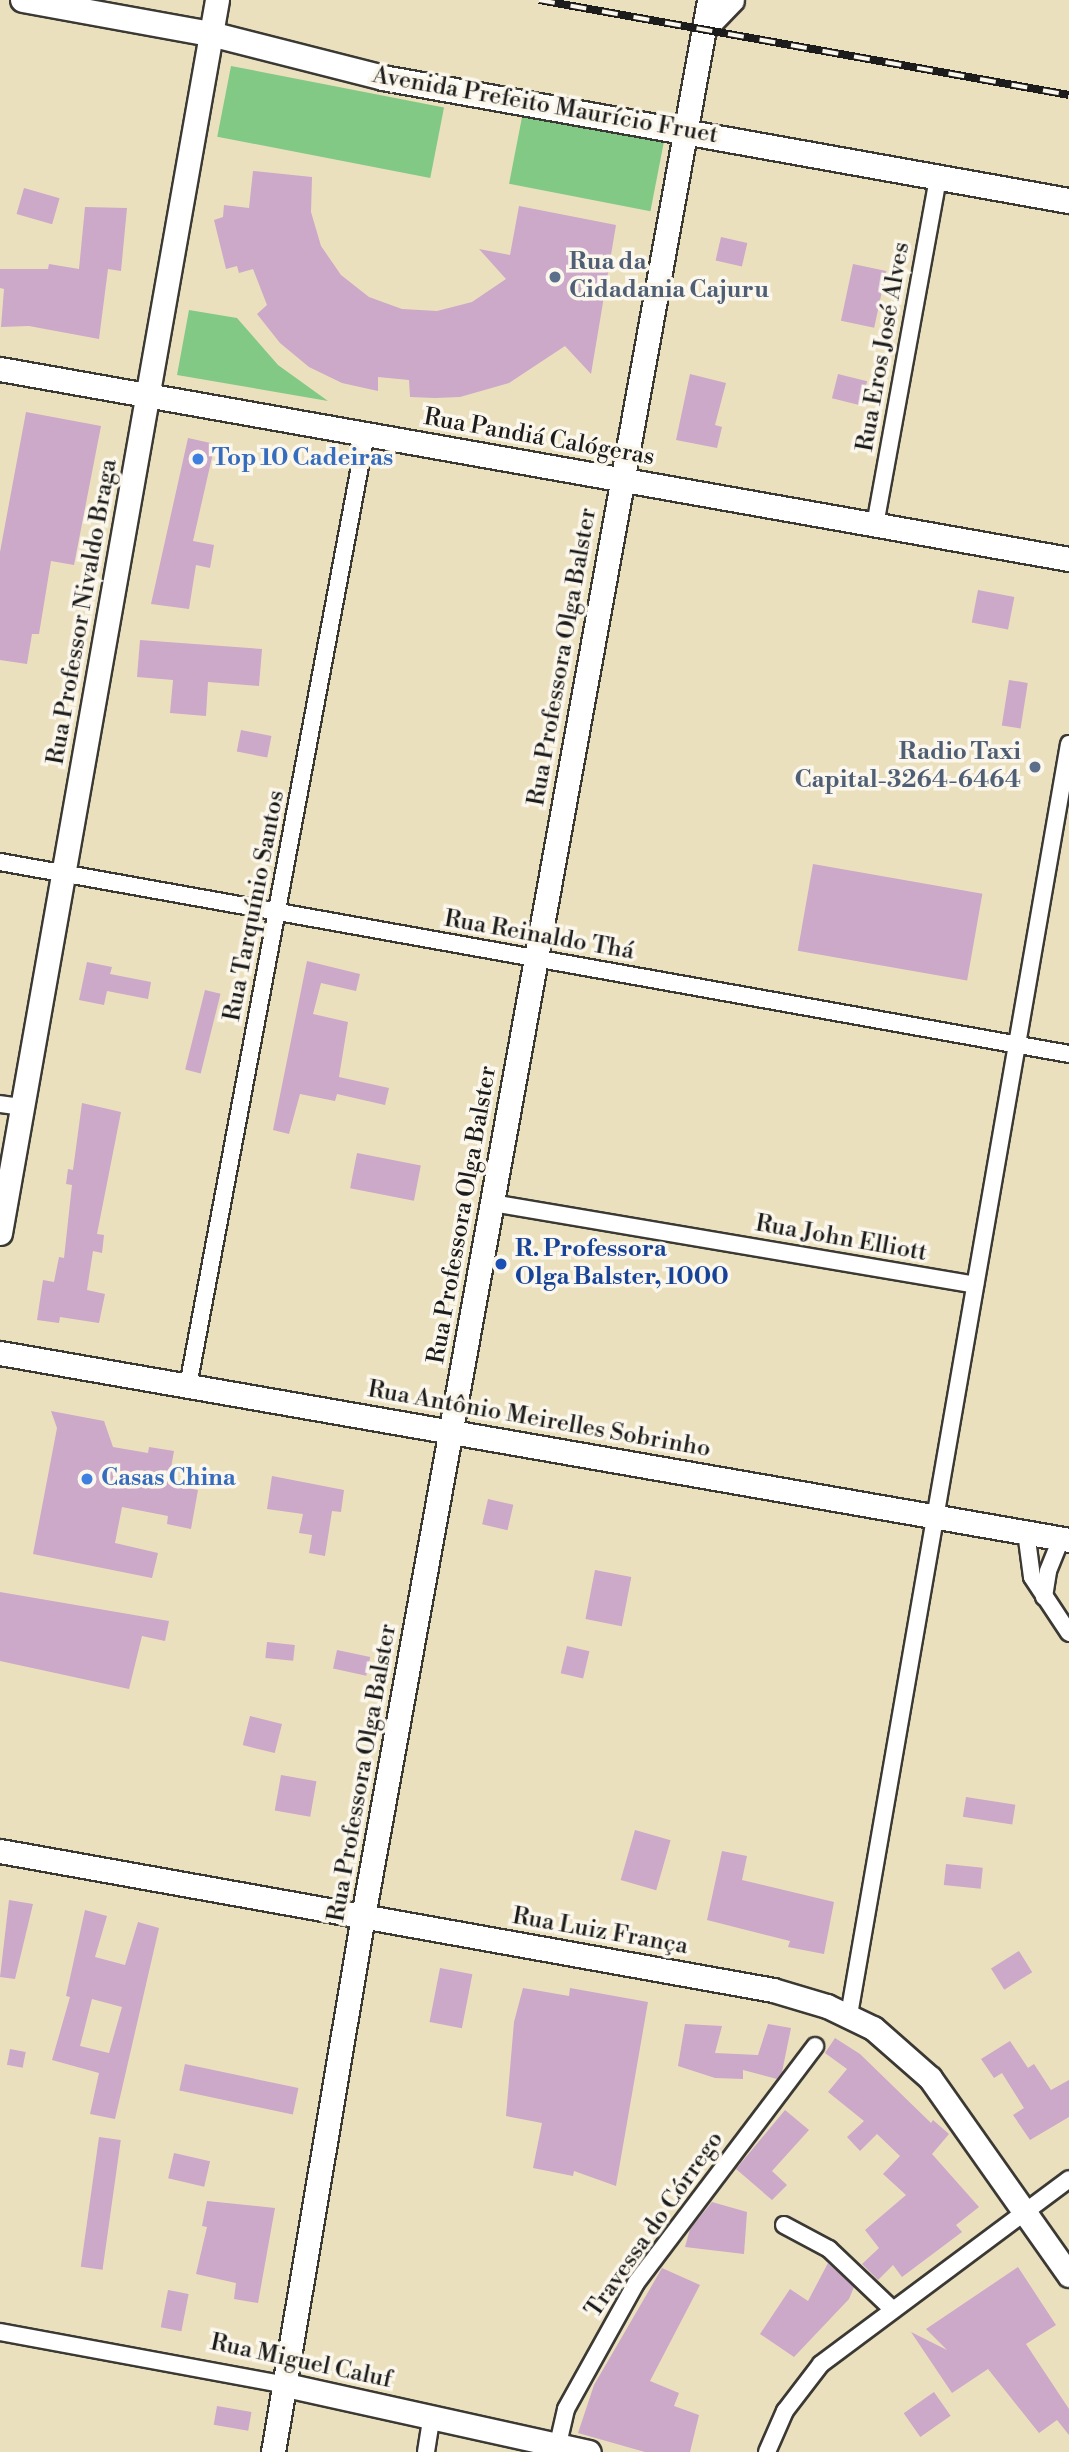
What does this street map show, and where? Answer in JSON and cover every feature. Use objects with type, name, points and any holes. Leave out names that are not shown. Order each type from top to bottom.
[{"type":"main road","name":"Avenida Prefeito Maurício Fruet","points":[[23,0],[211,34],[383,78],[1069,201]]},
{"type":"main road","name":"Rua Professor Nivaldo Braga","points":[[0,1233],[11,1105],[64,874],[218,0]]},
{"type":"main road","name":"Rua Professora Olga Balster","points":[[273,2452],[363,1916],[709,0]]},
{"type":"main road","points":[[704,29],[732,0]]},
{"type":"main road","name":"Rua Pandiá Calógeras","points":[[0,369],[1069,559]]},
{"type":"main road","name":"Rua Antônio Meirelles Sobrinho","points":[[0,1353],[1065,1539]]},
{"type":"main road","name":"Rua Luiz França","points":[[0,1851],[773,1990],[849,2015],[904,2052],[930,2078],[1069,2275]]},
{"type":"main road","name":"Rua Miguel Caluf","points":[[286,2385],[589,2452]]},
{"type":"street","name":"Rua Eros José Alves","points":[[875,525],[938,177]]},
{"type":"street","name":"Rua Tarquínio Santos","points":[[188,1386],[366,434]]},
{"type":"street","points":[[849,2015],[1069,744]]},
{"type":"street","name":"Rua Reinaldo Thá","points":[[0,862],[1069,1054]]},
{"type":"street","name":"Rua John Elliott","points":[[492,1203],[975,1285]]},
{"type":"street","points":[[1026,1532],[1028,1565],[1044,1597],[1069,1633]]},
{"type":"street","points":[[1044,1597],[1048,1571],[1065,1539]]},
{"type":"street","name":"Travessa do Córrego","points":[[558,2444],[566,2409],[636,2283],[815,2046]]},
{"type":"street","points":[[767,2452],[800,2388],[838,2349],[1069,2179]]},
{"type":"street","points":[[784,2225],[829,2249],[891,2308]]},
{"type":"street","name":"Rua Miguel Caluf","points":[[0,2332],[286,2385]]},
{"type":"street","points":[[426,2452],[432,2416]]},
{"type":"green space","points":[[231,66],[444,107],[430,178],[217,137]]},
{"type":"green space","points":[[523,112],[664,139],[650,211],[509,184]]},
{"type":"green space","points":[[189,310],[237,318],[278,365],[328,401],[177,375]]},
{"type":"building","name":"Rua da Cidadania Cajuru","points":[[253,171],[312,177],[311,212],[321,246],[341,275],[369,297],[402,309],[437,311],[472,302],[506,279],[479,249],[510,255],[519,206],[616,225],[591,374],[565,346],[509,383],[460,397],[435,398],[410,397],[409,380],[378,377],[378,391],[342,383],[309,367],[280,343],[257,314],[267,305],[253,269],[239,273],[237,266],[226,269],[214,220],[223,217],[224,205],[249,208]]},
{"type":"building","points":[[24,188],[60,198],[52,224],[17,214]]},
{"type":"building","points":[[85,207],[127,208],[121,271],[108,269],[99,339],[29,326],[1,327],[4,289],[0,288],[0,269],[48,269],[49,264],[79,269]]},
{"type":"building","points":[[721,237],[747,243],[742,266],[716,260]]},
{"type":"building","points":[[853,264],[886,271],[874,328],[841,321]]},
{"type":"building","points":[[690,374],[726,383],[715,425],[722,427],[717,448],[676,440]]},
{"type":"building","points":[[838,374],[867,381],[861,406],[832,398]]},
{"type":"building","points":[[26,412],[101,426],[74,565],[51,561],[39,634],[32,634],[27,664],[0,660],[0,552]]},
{"type":"building","points":[[188,438],[215,444],[193,541],[214,545],[210,568],[196,565],[189,609],[151,604]]},
{"type":"building","points":[[978,590],[1014,597],[1008,629],[972,622]]},
{"type":"building","points":[[140,640],[262,649],[259,686],[208,682],[206,716],[170,713],[173,680],[137,677]]},
{"type":"building","points":[[1009,680],[1028,683],[1021,728],[1002,725]]},
{"type":"building","points":[[241,730],[271,736],[267,758],[237,752]]},
{"type":"building","points":[[813,864],[982,894],[967,981],[798,951]]},
{"type":"building","points":[[307,961],[360,974],[356,991],[321,983],[313,1014],[348,1022],[339,1077],[389,1088],[385,1105],[337,1094],[335,1101],[300,1094],[289,1134],[273,1130]]},
{"type":"building","points":[[87,962],[112,967],[110,974],[151,982],[148,999],[107,991],[104,1005],[79,1000]]},
{"type":"building","points":[[205,990],[221,994],[201,1073],[185,1070]]},
{"type":"building","points":[[82,1103],[121,1112],[97,1234],[104,1235],[102,1253],[93,1251],[87,1290],[105,1294],[99,1323],[60,1317],[59,1323],[37,1320],[43,1280],[54,1282],[59,1257],[64,1258],[72,1185],[66,1184],[68,1169],[73,1170]]},
{"type":"building","points":[[357,1153],[421,1165],[414,1201],[350,1188]]},
{"type":"building","name":"Casas China","points":[[51,1411],[104,1421],[113,1447],[148,1453],[149,1447],[174,1451],[168,1484],[198,1490],[191,1529],[167,1524],[168,1516],[122,1507],[115,1543],[158,1553],[152,1578],[33,1554],[57,1428]]},
{"type":"building","points":[[272,1476],[344,1490],[341,1512],[332,1511],[325,1556],[309,1553],[312,1535],[299,1533],[303,1514],[267,1509]]},
{"type":"building","points":[[488,1499],[513,1505],[507,1530],[482,1524]]},
{"type":"building","points":[[595,1570],[631,1577],[622,1626],[585,1619]]},
{"type":"building","points":[[0,1592],[169,1621],[165,1641],[142,1636],[129,1689],[0,1661]]},
{"type":"building","points":[[267,1642],[295,1645],[293,1661],[265,1658]]},
{"type":"building","points":[[567,1646],[589,1651],[583,1678],[561,1673]]},
{"type":"building","points":[[337,1650],[370,1657],[366,1676],[333,1669]]},
{"type":"building","points":[[250,1716],[282,1724],[275,1753],[243,1745]]},
{"type":"building","points":[[281,1775],[316,1781],[310,1817],[275,1810]]},
{"type":"building","points":[[966,1797],[1015,1805],[1012,1825],[963,1817]]},
{"type":"building","points":[[635,1830],[671,1840],[656,1890],[621,1880]]},
{"type":"building","points":[[722,1851],[747,1856],[742,1880],[834,1902],[824,1954],[788,1947],[790,1941],[707,1920]]},
{"type":"building","points":[[946,1864],[983,1868],[981,1889],[944,1885]]},
{"type":"building","points":[[9,1900],[33,1904],[15,1979],[0,1977]]},
{"type":"building","points":[[85,1910],[107,1916],[95,1957],[125,1965],[138,1922],[159,1928],[115,2119],[90,2114],[99,2073],[52,2060],[70,1997],[66,1996]],"holes":[[[92,1999],[122,2007],[109,2053],[80,2046]]]},
{"type":"building","points":[[1019,1951],[1032,1972],[1004,1990],[991,1968]]},
{"type":"building","points":[[440,1968],[472,1974],[462,2028],[430,2022]]},
{"type":"building","points":[[523,1988],[569,1996],[570,1988],[648,2002],[616,2186],[574,2171],[573,2176],[533,2168],[542,2123],[506,2116],[514,2022]]},
{"type":"building","points":[[685,2024],[722,2026],[715,2053],[758,2055],[768,2024],[791,2028],[782,2072],[777,2079],[743,2070],[743,2079],[715,2078],[678,2066]]},
{"type":"building","points":[[835,2038],[860,2054],[931,2123],[933,2120],[949,2134],[932,2154],[979,2207],[956,2225],[962,2232],[902,2277],[893,2265],[878,2280],[862,2264],[879,2248],[865,2230],[906,2195],[883,2174],[900,2156],[877,2134],[860,2151],[847,2137],[864,2121],[828,2092],[847,2069],[825,2053]]},
{"type":"building","points":[[1010,2041],[1028,2068],[1034,2064],[1051,2090],[1069,2080],[1069,2117],[1030,2140],[1013,2115],[1024,2108],[1002,2073],[994,2078],[981,2059]]},
{"type":"building","points":[[10,2049],[26,2052],[23,2068],[7,2065]]},
{"type":"building","points":[[185,2064],[298,2088],[293,2115],[179,2090]]},
{"type":"building","points":[[785,2110],[809,2130],[772,2171],[787,2185],[772,2200],[736,2169]]},
{"type":"building","points":[[99,2137],[121,2140],[103,2270],[81,2267]]},
{"type":"building","points":[[174,2153],[210,2161],[204,2187],[168,2178]]},
{"type":"building","points":[[207,2201],[275,2208],[258,2303],[234,2299],[236,2283],[196,2274],[207,2227],[202,2226]]},
{"type":"building","points":[[712,2202],[747,2212],[744,2254],[685,2247],[690,2229]]},
{"type":"building","points":[[828,2263],[854,2287],[849,2299],[794,2357],[760,2334],[790,2289],[808,2301]]},
{"type":"building","points":[[1018,2267],[1056,2325],[1026,2344],[1069,2409],[1069,2435],[1057,2420],[1039,2433],[988,2369],[952,2393],[911,2332],[947,2350],[926,2329]]},
{"type":"building","points":[[662,2268],[700,2285],[650,2381],[679,2393],[674,2406],[699,2415],[690,2452],[645,2452],[578,2433],[594,2385]]},
{"type":"building","points":[[168,2290],[189,2294],[181,2331],[161,2327]]},
{"type":"building","points":[[934,2392],[951,2416],[920,2437],[904,2413]]},
{"type":"building","points":[[217,2406],[251,2412],[248,2431],[214,2425]]},
{"type":"railway","points":[[539,0],[1069,95]]},
{"type":"place","name":"Rua da Cidadania Cajuru","points":[[555,277]]},
{"type":"place","name":"Top 10 Cadeiras","points":[[198,459]]},
{"type":"place","name":"Radio Taxi Capital-3264-6464","points":[[1035,767]]},
{"type":"place","name":"R. Professora Olga Balster, 1000","points":[[501,1264]]},
{"type":"place","name":"Casas China","points":[[87,1479]]}]
